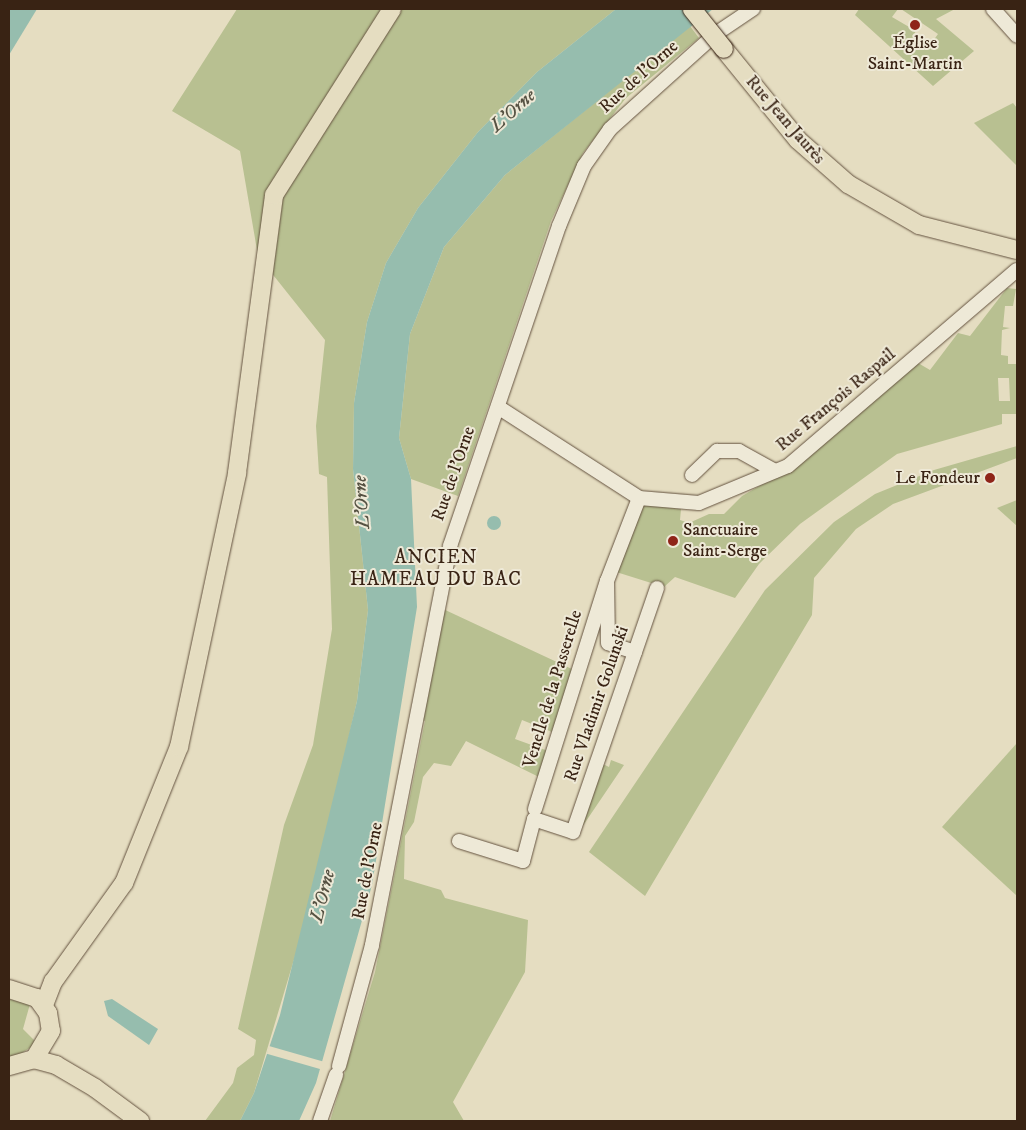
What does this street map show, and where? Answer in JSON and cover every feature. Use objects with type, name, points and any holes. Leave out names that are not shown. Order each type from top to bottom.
[{"type":"main road","points":[[44,1005],[53,982],[124,883],[179,747],[237,473],[274,195],[392,9]]},
{"type":"main road","name":"Rue Jean Jaurès","points":[[692,9],[717,44],[798,140],[848,184],[919,224],[1017,250]]},
{"type":"main road","points":[[28,992],[53,982]]},
{"type":"main road","points":[[9,989],[28,992],[44,1005],[51,1022],[49,1040],[34,1059]]},
{"type":"main road","points":[[49,1040],[95,1088]]},
{"type":"main road","points":[[9,1066],[34,1059],[56,1065],[95,1088],[140,1121]]},
{"type":"street","points":[[720,31],[753,9]]},
{"type":"street","points":[[993,9],[1017,36]]},
{"type":"street","name":"Rue de l'Orne","points":[[320,1121],[338,1070],[372,945],[441,582],[473,469],[498,407],[559,226],[588,158],[633,104],[717,44]]},
{"type":"street","name":"Rue François Raspail","points":[[498,407],[639,498],[699,503],[775,471],[844,421],[1017,270]]},
{"type":"street","points":[[692,475],[717,451],[740,451],[775,471]]},
{"type":"street","name":"Venelle de la Passerelle","points":[[535,809],[607,581],[639,498]]},
{"type":"street","name":"Venelle de la Passerelle","points":[[607,581],[608,643],[635,652]]},
{"type":"street","name":"Rue Vladimir Golunski","points":[[459,841],[522,861],[534,820],[573,832],[657,588]]},
{"type":"shaded area","points":[[237,9],[616,9],[537,72],[478,132],[418,208],[386,263],[367,322],[354,403],[353,469],[368,610],[357,701],[310,906],[254,1093],[240,1121],[205,1121],[233,1083],[237,1068],[254,1055],[256,1040],[238,1029],[284,825],[313,745],[332,629],[327,477],[319,474],[316,426],[325,340],[258,256],[240,151],[172,111]]},
{"type":"shaded area","points":[[859,9],[898,9],[892,17],[916,31],[913,36],[933,41],[938,34],[901,9],[955,9],[936,19],[974,51],[933,86],[855,15]]},
{"type":"shaded area","points":[[690,26],[699,38],[626,98],[583,153],[551,221],[458,496],[411,479],[399,438],[410,334],[444,247],[505,175]]},
{"type":"shaded area","points":[[1013,103],[1017,108],[1017,166],[974,123]]},
{"type":"shaded area","points":[[1007,288],[1016,289],[1013,306],[1005,306],[1003,327],[1010,328],[1002,330],[1001,355],[1008,356],[1008,364],[1017,364],[1017,414],[1002,414],[1002,424],[897,454],[800,524],[759,564],[735,598],[675,577],[664,587],[613,571],[644,504],[681,509],[680,520],[689,523],[709,514],[724,514],[742,496],[804,460],[918,363],[930,370],[958,333],[970,336]],"holes":[[[998,378],[1009,378],[1010,401],[999,401]]]},
{"type":"shaded area","points":[[1017,446],[1017,458],[893,504],[856,529],[814,578],[812,615],[645,896],[589,852],[765,590],[834,522],[875,494],[934,470]]},
{"type":"shaded area","points":[[1017,500],[1017,526],[997,508]]},
{"type":"shaded area","points":[[441,608],[574,670],[552,732],[522,720],[515,739],[551,752],[541,778],[466,741],[451,766],[434,763],[423,777],[414,822],[405,836],[404,879],[441,890],[445,898],[528,920],[525,972],[453,1102],[464,1121],[330,1121],[375,972],[425,721],[418,719]]},
{"type":"shaded area","points":[[1017,743],[1017,896],[942,827]]},
{"type":"shaded area","points":[[611,760],[624,765],[578,833],[603,764],[609,767]]},
{"type":"shaded area","points":[[9,999],[30,1004],[23,1029],[37,1043],[16,1057],[9,1056]]},
{"type":"water","points":[[9,9],[37,9],[9,55]]},
{"type":"water","name":"L'Orne","points":[[616,9],[713,9],[505,175],[444,247],[410,334],[399,438],[411,479],[417,607],[372,885],[316,1083],[299,1121],[240,1121],[254,1093],[280,1015],[357,701],[368,610],[353,469],[354,403],[367,322],[386,263],[418,208],[478,132],[537,72]]},
{"type":"water","points":[[491,516],[497,516],[501,523],[497,530],[491,530],[487,526],[487,520]]},
{"type":"water","points":[[112,999],[158,1029],[149,1045],[108,1016],[104,1001]]},
{"type":"pier","points":[[269,1046],[325,1062],[323,1070],[267,1054]]},
{"type":"place","name":"Église Saint-Martin","points":[[915,25]]},
{"type":"place","name":"Le Fondeur","points":[[990,478]]},
{"type":"place","name":"Sanctuaire Saint-Serge","points":[[673,541]]},
{"type":"district","name":"ANCIEN HAMEAU DU BAC","points":[[436,569]]}]
